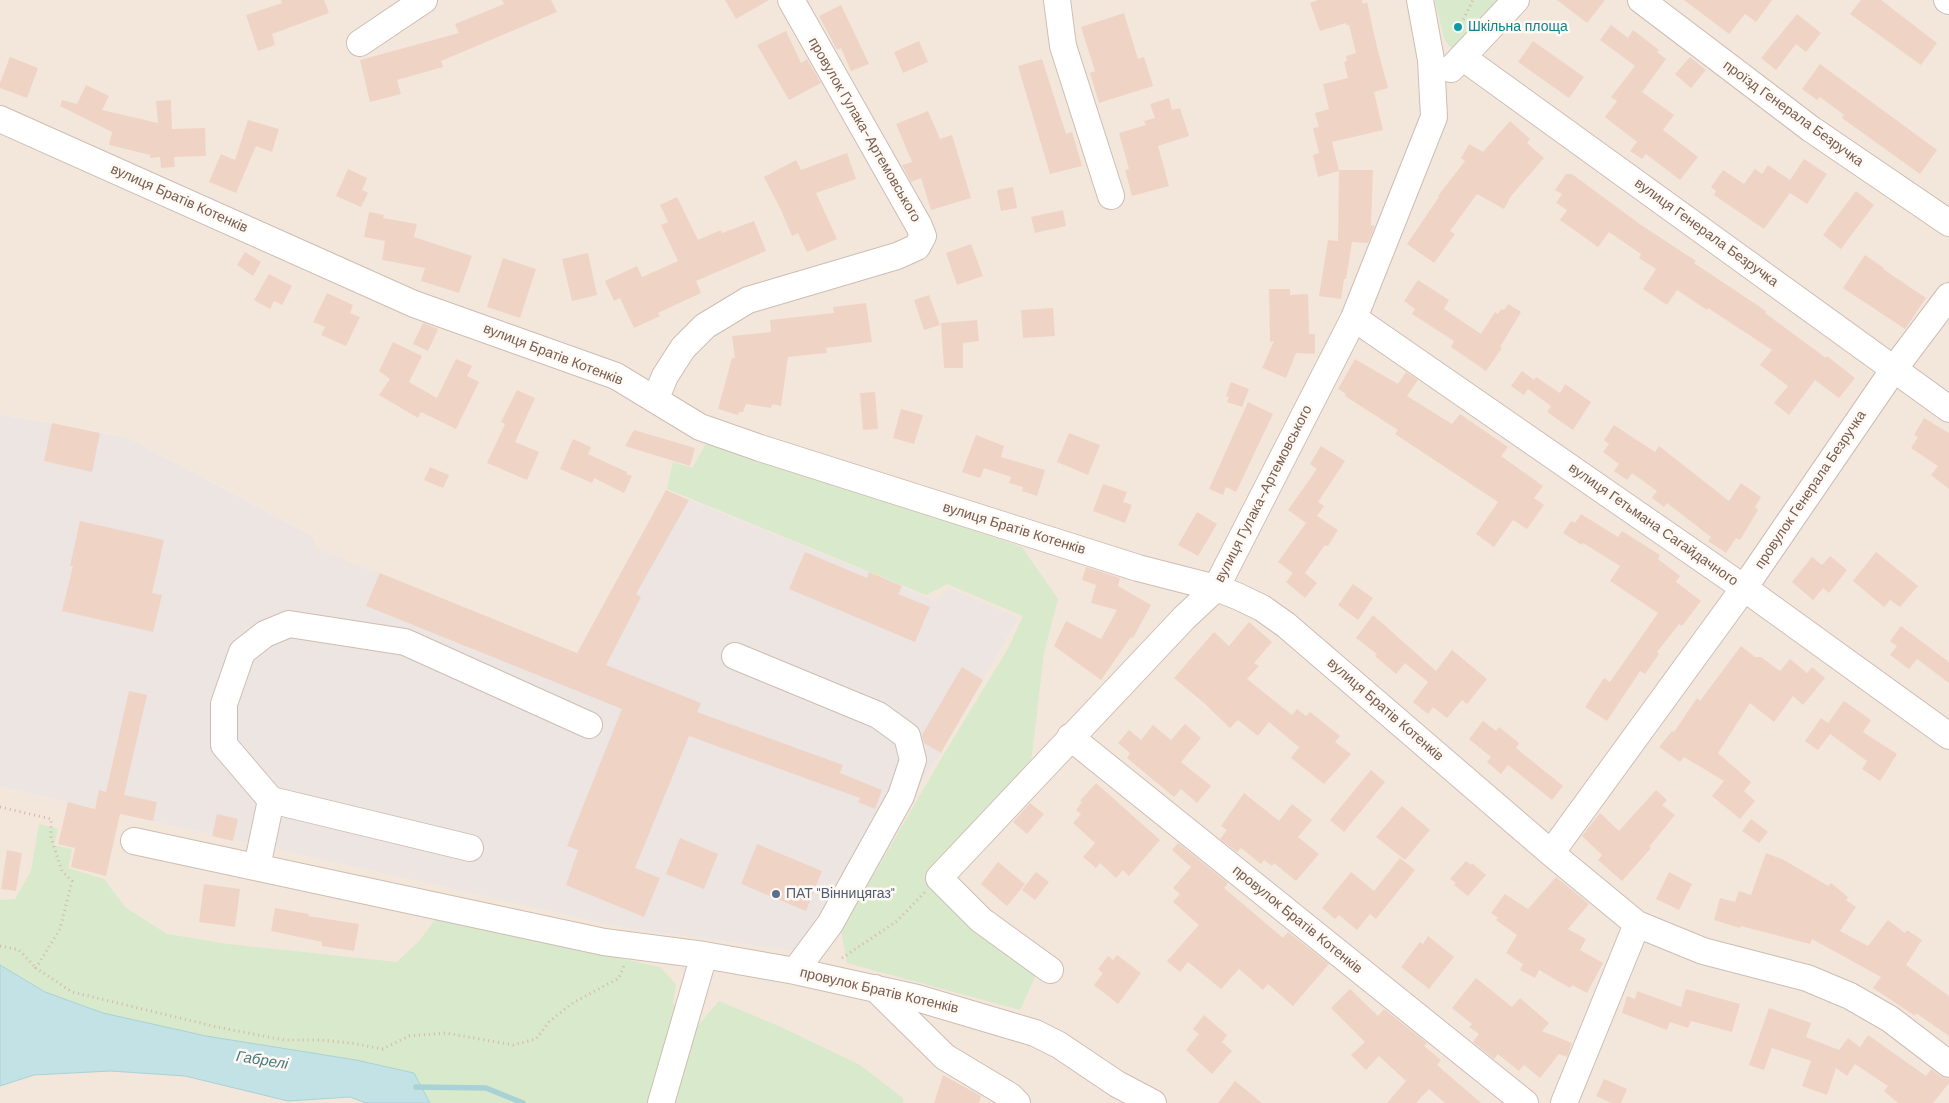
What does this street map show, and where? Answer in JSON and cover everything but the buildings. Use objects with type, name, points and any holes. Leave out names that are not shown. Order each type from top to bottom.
[{"type":"street","points":[[360,43],[424,0]]},
{"type":"street","name":"провулок Гулака-Артемовського","points":[[656,398],[665,376],[683,348],[705,326],[748,300],[897,256],[916,247],[923,236],[791,0]]},
{"type":"street","points":[[1057,0],[1063,46],[1110,196]]},
{"type":"street","name":"вулиця Гулака-Артемовського","points":[[939,878],[1070,737],[1184,618],[1216,588],[1354,318],[1434,117],[1434,88],[1420,0]]},
{"type":"street","points":[[1434,88],[1516,0]]},
{"type":"street","name":"проїзд Генерала Безручка","points":[[1641,0],[1811,129],[1949,223]]},
{"type":"street","name":"вулиця Генерала Безручка","points":[[1462,57],[1949,409]]},
{"type":"street","name":"вулиця Братів Котенків","points":[[0,119],[414,304],[616,376],[656,398],[700,427],[760,448],[1138,568],[1216,588],[1262,608],[1286,625],[1551,853],[1637,924],[1703,951],[1807,978],[1850,996],[1890,1019],[1949,1064]]},
{"type":"street","name":"провулок Генерала Безручка","points":[[1551,853],[1744,588],[1894,369],[1949,296]]},
{"type":"street","name":"вулиця Гетьмана Сагайдачного","points":[[1354,318],[1744,588],[1949,736]]},
{"type":"street","points":[[470,848],[271,800],[224,745],[224,704],[242,652],[265,634],[290,624],[405,642],[589,725]]},
{"type":"street","points":[[736,656],[878,715],[907,736],[913,760],[901,796],[830,924],[795,971]]},
{"type":"street","name":"провулок Братів Котенків","points":[[1070,737],[1525,1103]]},
{"type":"street","points":[[257,867],[271,800]]},
{"type":"street","name":"провулок Братів Котенків","points":[[134,841],[594,940],[704,955],[795,971],[917,998],[1035,1033],[1059,1045],[1117,1084],[1153,1103]]},
{"type":"street","points":[[939,878],[982,920],[1050,970]]},
{"type":"street","points":[[1564,1103],[1637,924]]},
{"type":"street","points":[[661,1103],[704,955]]},
{"type":"street","points":[[874,988],[945,1057],[1010,1096],[1017,1103]]},
{"type":"path","points":[[0,807],[51,819],[51,838],[62,871],[72,881],[60,929],[36,968]]},
{"type":"path","points":[[829,979],[834,963],[897,921],[939,878]]},
{"type":"path","points":[[0,946],[19,950],[36,968],[72,992],[284,1040],[320,1040],[383,1049],[409,1036],[446,1033],[513,1045],[536,1039],[549,1022],[571,1004],[619,978],[633,946]]},
{"type":"shaded area","points":[[0,0],[1949,0],[1949,1103],[0,1103],[0,787],[525,905],[888,835],[941,753],[1019,618],[936,601],[666,490],[577,653],[316,549],[311,535],[129,438],[0,414]]},
{"type":"shaded area","points":[[0,414],[129,438],[311,535],[317,549],[577,653],[666,490],[936,601],[949,588],[1019,618],[941,753],[888,835],[821,954],[626,928],[0,787]]},
{"type":"green space","points":[[1435,0],[1511,0],[1459,48],[1450,47],[1444,38]]},
{"type":"green space","points":[[709,439],[1022,547],[1058,599],[1044,653],[1030,771],[930,876],[1039,968],[1020,1010],[847,963],[841,931],[1009,647],[1023,616],[947,584],[926,595],[667,489],[673,462],[692,468]]},
{"type":"green space","points":[[39,824],[58,829],[54,845],[72,849],[68,868],[104,879],[125,907],[167,934],[228,944],[397,962],[420,940],[436,918],[660,967],[676,984],[673,1004],[694,1030],[719,1001],[781,1027],[860,1065],[903,1098],[903,1103],[430,1103],[414,1073],[356,1060],[206,1036],[103,1013],[45,992],[0,967],[0,900],[15,899],[31,871]]},
{"type":"water","points":[[0,965],[45,992],[103,1013],[206,1036],[356,1060],[414,1073],[430,1103],[366,1103],[350,1097],[288,1101],[185,1076],[110,1071],[34,1075],[0,1086]]},
{"type":"waterway","name":"Габрелі","points":[[416,1087],[486,1088],[523,1103]]},
{"type":"place","name":"Шкільна площа","points":[[1458,27]]},
{"type":"place","name":"ПАТ \"Вінницягаз\"","points":[[776,894]]}]
